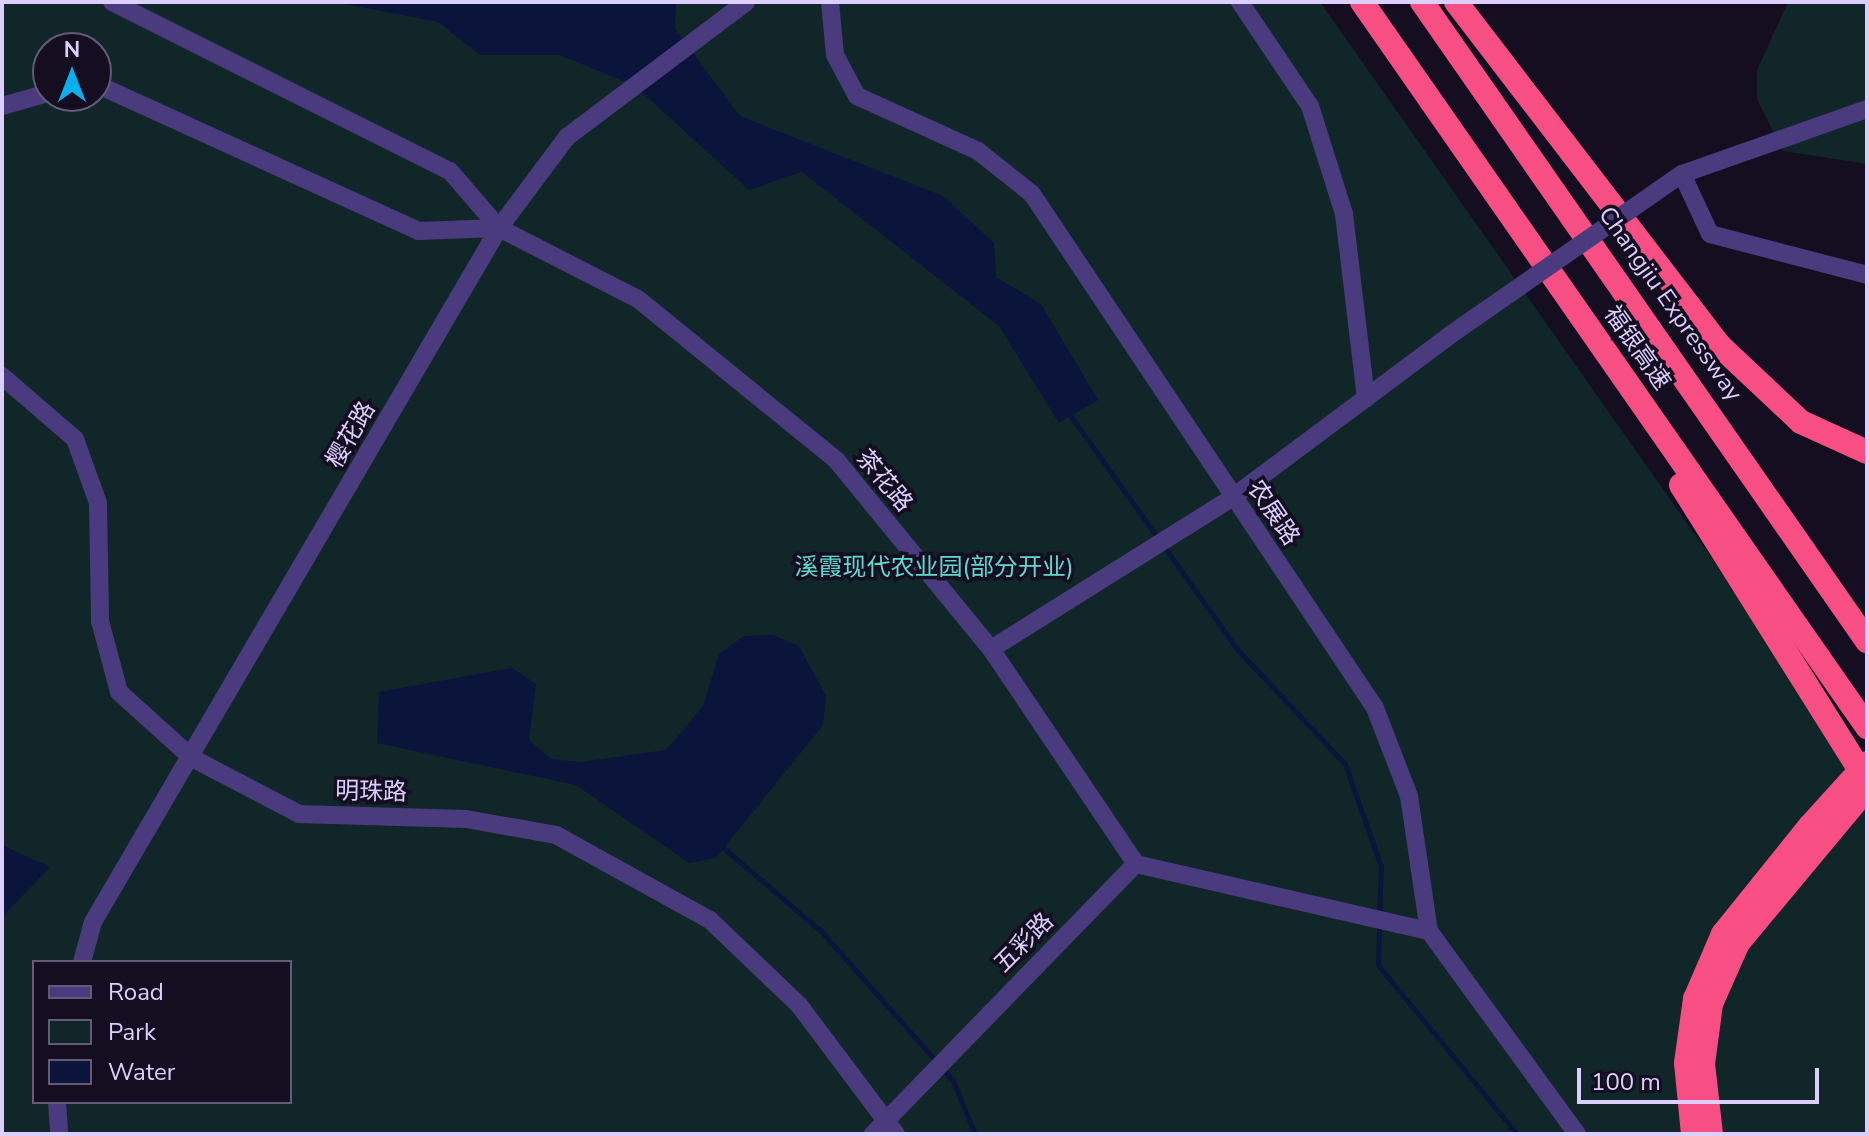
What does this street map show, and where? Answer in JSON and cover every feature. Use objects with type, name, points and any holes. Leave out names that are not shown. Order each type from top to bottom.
[{"type":"highway","name":"福银高速","points":[[1362,2],[1867,727]]},
{"type":"highway","name":"Changjiu Expressway","points":[[1422,2],[1867,641]]},
{"type":"highway","points":[[1456,2],[1719,345],[1801,422],[1867,452]]},
{"type":"highway","points":[[1571,302],[1867,782]]},
{"type":"highway","points":[[1711,1134],[1703,1064],[1711,1004],[1738,943],[1867,763]]},
{"type":"highway","points":[[1693,1134],[1686,1063],[1695,999],[1723,934],[1815,833],[1867,788]]},
{"type":"street","points":[[112,2],[450,171],[499,228]]},
{"type":"street","name":"樱花路","points":[[83,960],[93,922],[192,758],[499,228],[567,137],[746,2]]},
{"type":"street","name":"农展路","points":[[830,2],[835,55],[857,96],[978,151],[1032,194],[1375,708],[1409,796],[1429,931],[1577,1134]]},
{"type":"street","points":[[1240,2],[1310,106],[1344,214],[1366,399]]},
{"type":"street","points":[[112,91],[418,231],[499,228]]},
{"type":"street","points":[[2,106],[32,98]]},
{"type":"street","points":[[991,649],[1233,497],[1450,335],[1682,174],[1867,109]]},
{"type":"street","points":[[1682,174],[1710,234],[1867,275]]},
{"type":"street","name":"茶花路","points":[[499,228],[638,299],[837,461],[991,649],[1136,864]]},
{"type":"street","name":"明珠路","points":[[2,376],[75,439],[98,503],[100,621],[119,692],[192,758],[299,814],[466,819],[556,835],[710,920],[799,1005],[878,1127],[896,1134]]},
{"type":"street","points":[[1136,864],[1429,931]]},
{"type":"street","name":"五彩路","points":[[878,1127],[1136,864]]},
{"type":"street","points":[[57,1104],[59,1134]]},
{"type":"green space","name":"溪霞现代农业园(部分开业)","points":[[2,2],[1320,2],[1867,779],[1867,1134],[2,1134]]},
{"type":"green space","points":[[1788,2],[1867,2],[1867,164],[1783,151],[1757,99],[1757,70]]},
{"type":"water","points":[[335,2],[676,2],[675,29],[740,116],[943,196],[994,243],[996,277],[1041,304],[1098,400],[1059,423],[999,326],[802,172],[749,190],[635,86],[560,55],[480,55],[438,22]]},
{"type":"water","points":[[773,635],[799,646],[826,696],[823,725],[716,858],[689,863],[576,785],[377,743],[379,692],[512,668],[536,684],[529,740],[551,759],[581,762],[666,750],[703,706],[719,654],[744,636]]},
{"type":"water","points":[[2,845],[50,867],[2,917]]},
{"type":"waterway","points":[[1068,412],[1237,649],[1345,764],[1381,866],[1379,915]]},
{"type":"waterway","points":[[719,844],[821,931],[952,1079],[975,1134]]},
{"type":"waterway","points":[[1379,925],[1378,965],[1517,1134]]}]
